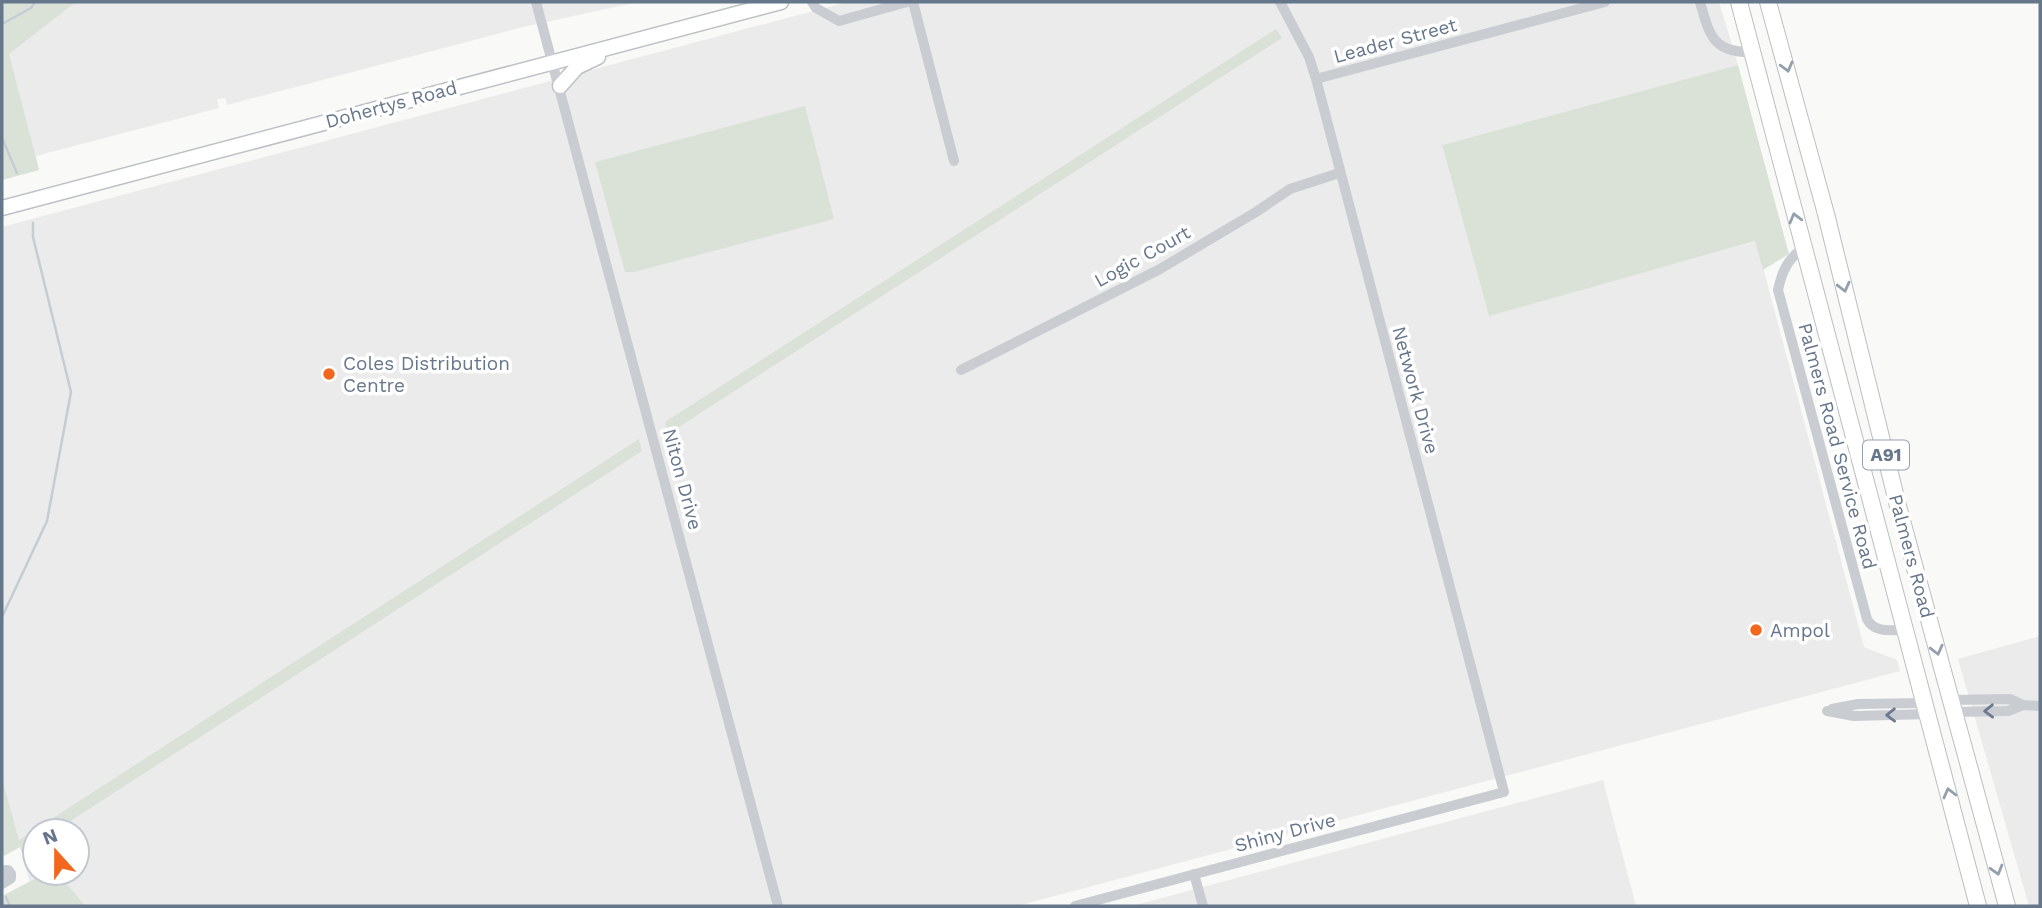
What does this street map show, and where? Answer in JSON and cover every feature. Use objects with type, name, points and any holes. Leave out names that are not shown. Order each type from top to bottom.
[{"type":"highway","name":"Palmers Road","points":[[1739,2],[1978,906]]},
{"type":"highway","name":"Palmers Road","points":[[1768,2],[1826,215],[1898,506],[2007,906]]},
{"type":"highway","points":[[1927,708],[1952,706]]},
{"type":"main road","name":"Dohertys Road","points":[[2,208],[781,2]]},
{"type":"main road","points":[[560,86],[577,67],[595,57],[681,35],[709,21]]},
{"type":"street","name":"Niton Drive","points":[[536,2],[778,906]]},
{"type":"street","points":[[812,2],[816,8],[839,20],[907,2]]},
{"type":"street","points":[[913,2],[954,161]]},
{"type":"street","name":"Network Drive","points":[[1280,2],[1309,57],[1316,79],[1504,792]]},
{"type":"street","name":"Leader Street","points":[[1316,79],[1605,2]]},
{"type":"street","points":[[1700,2],[1712,39],[1720,46],[1737,52],[1751,52]]},
{"type":"street","name":"Logic Court","points":[[961,370],[1160,269],[1290,189],[1339,173]]},
{"type":"street","name":"Palmers Road Service Road","points":[[1804,248],[1790,258],[1780,278],[1778,290],[1867,619],[1875,628],[1904,630]]},
{"type":"street","points":[[1952,706],[2010,699],[2023,705],[2040,706]]},
{"type":"street","points":[[1858,704],[1927,708],[1854,716],[1827,710],[1858,704]]},
{"type":"street","name":"Shiny Drive","points":[[1075,906],[1504,792]]},
{"type":"street","points":[[1194,874],[1203,906]]},
{"type":"shaded area","points":[[2,2],[638,2],[523,27],[227,105],[225,98],[217,99],[219,108],[36,156],[39,170],[2,180]]},
{"type":"shaded area","points":[[2,2],[76,2],[9,54],[39,170],[2,180]]},
{"type":"shaded area","points":[[847,2],[1719,2],[1738,65],[1442,145],[1489,315],[1756,241],[1864,647],[1897,660],[1900,671],[1017,906],[36,906],[31,887],[91,887],[91,817],[21,817],[21,850],[2,778],[2,227]]},
{"type":"shaded area","points":[[1276,29],[1282,38],[668,434],[665,422]]},
{"type":"shaded area","points":[[1738,65],[1789,254],[1763,270],[1755,241],[1489,316],[1442,145]]},
{"type":"shaded area","points":[[805,106],[834,219],[634,272],[625,272],[595,162]]},
{"type":"shaded area","points":[[639,439],[642,451],[77,817],[55,817]]},
{"type":"shaded area","points":[[2040,636],[2040,906],[2029,906],[1958,659]]},
{"type":"shaded area","points":[[2,778],[19,840],[21,839],[21,850],[20,847],[4,856]]},
{"type":"shaded area","points":[[1603,780],[1636,906],[1132,906]]},
{"type":"shaded area","points":[[21,886],[69,887],[85,906],[2,906],[2,896]]},
{"type":"waterway","points":[[2,24],[31,8],[35,2]]},
{"type":"waterway","points":[[2,138],[17,173]]},
{"type":"waterway","points":[[2,617],[47,521],[71,392],[33,237],[33,223]]},
{"type":"waterway","points":[[6,897],[10,906]]},
{"type":"place","name":"Coles Distribution Centre","points":[[329,374]]},
{"type":"place","name":"Ampol","points":[[1756,630]]}]
